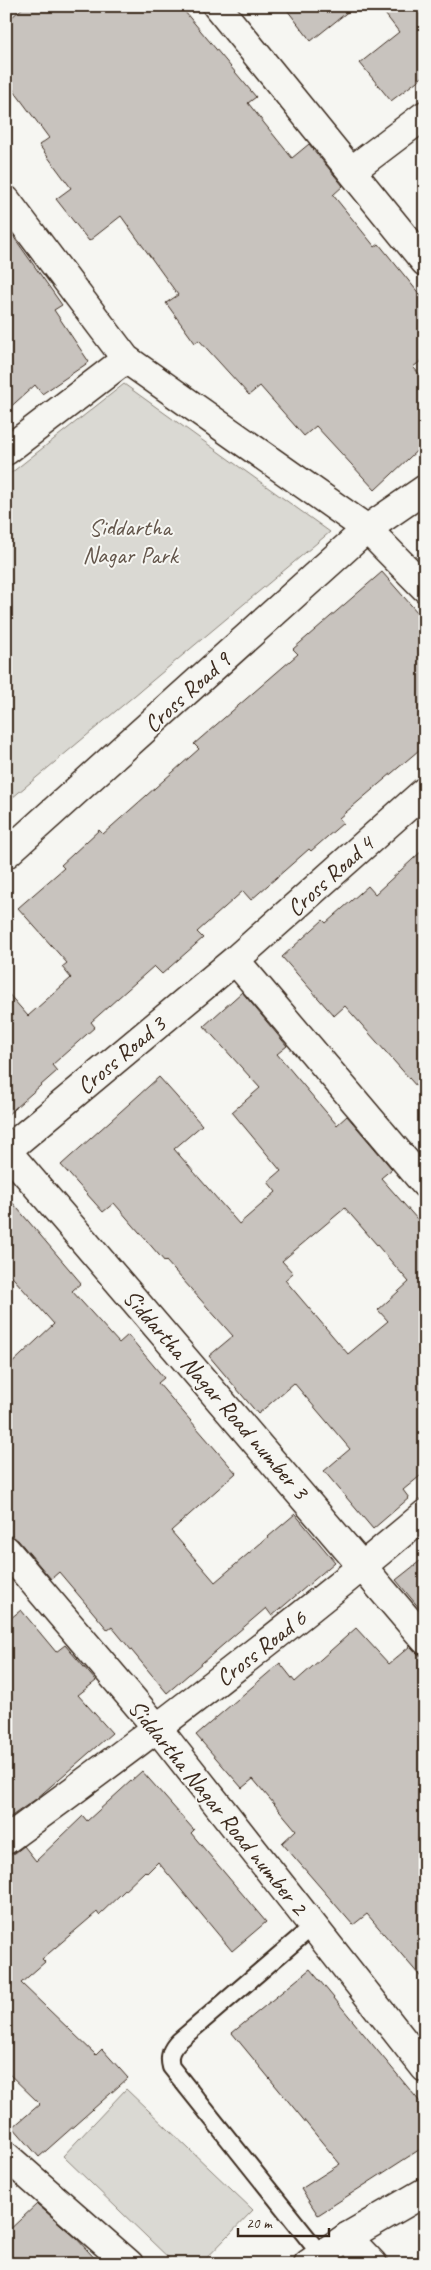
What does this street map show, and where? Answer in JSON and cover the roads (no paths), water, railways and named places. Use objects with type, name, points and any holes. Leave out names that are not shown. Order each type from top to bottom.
[{"type":"street","points":[[217,6],[425,262]]},
{"type":"street","points":[[351,171],[425,115]]},
{"type":"street","points":[[6,200],[126,359],[367,529],[425,588]]},
{"type":"street","points":[[6,451],[126,359]]},
{"type":"street","name":"Cross Road 9","points":[[6,854],[367,529],[425,489]]},
{"type":"street","name":"Cross Road 4","points":[[235,960],[425,791]]},
{"type":"street","points":[[235,960],[425,1184]]},
{"type":"street","name":"Cross Road 3","points":[[6,1150],[235,960]]},
{"type":"street","name":"Siddartha Nagar Road number 3","points":[[6,1150],[425,1640]]},
{"type":"street","name":"Cross Road 6","points":[[6,1840],[158,1729],[363,1566],[425,1514]]},
{"type":"street","name":"Siddartha Nagar Road number 2","points":[[6,1550],[158,1729],[425,2068]]},
{"type":"street","points":[[6,2156],[129,2264]]},
{"type":"street","points":[[314,2259],[347,2237],[425,2192]]},
{"type":"street","points":[[347,2237],[373,2264]]},
{"type":"lane","points":[[313,1926],[179,2041],[172,2048],[170,2061],[171,2067],[314,2259]]},
{"type":"park label","name":"Siddartha Nagar Park","points":[[130,541]]}]
